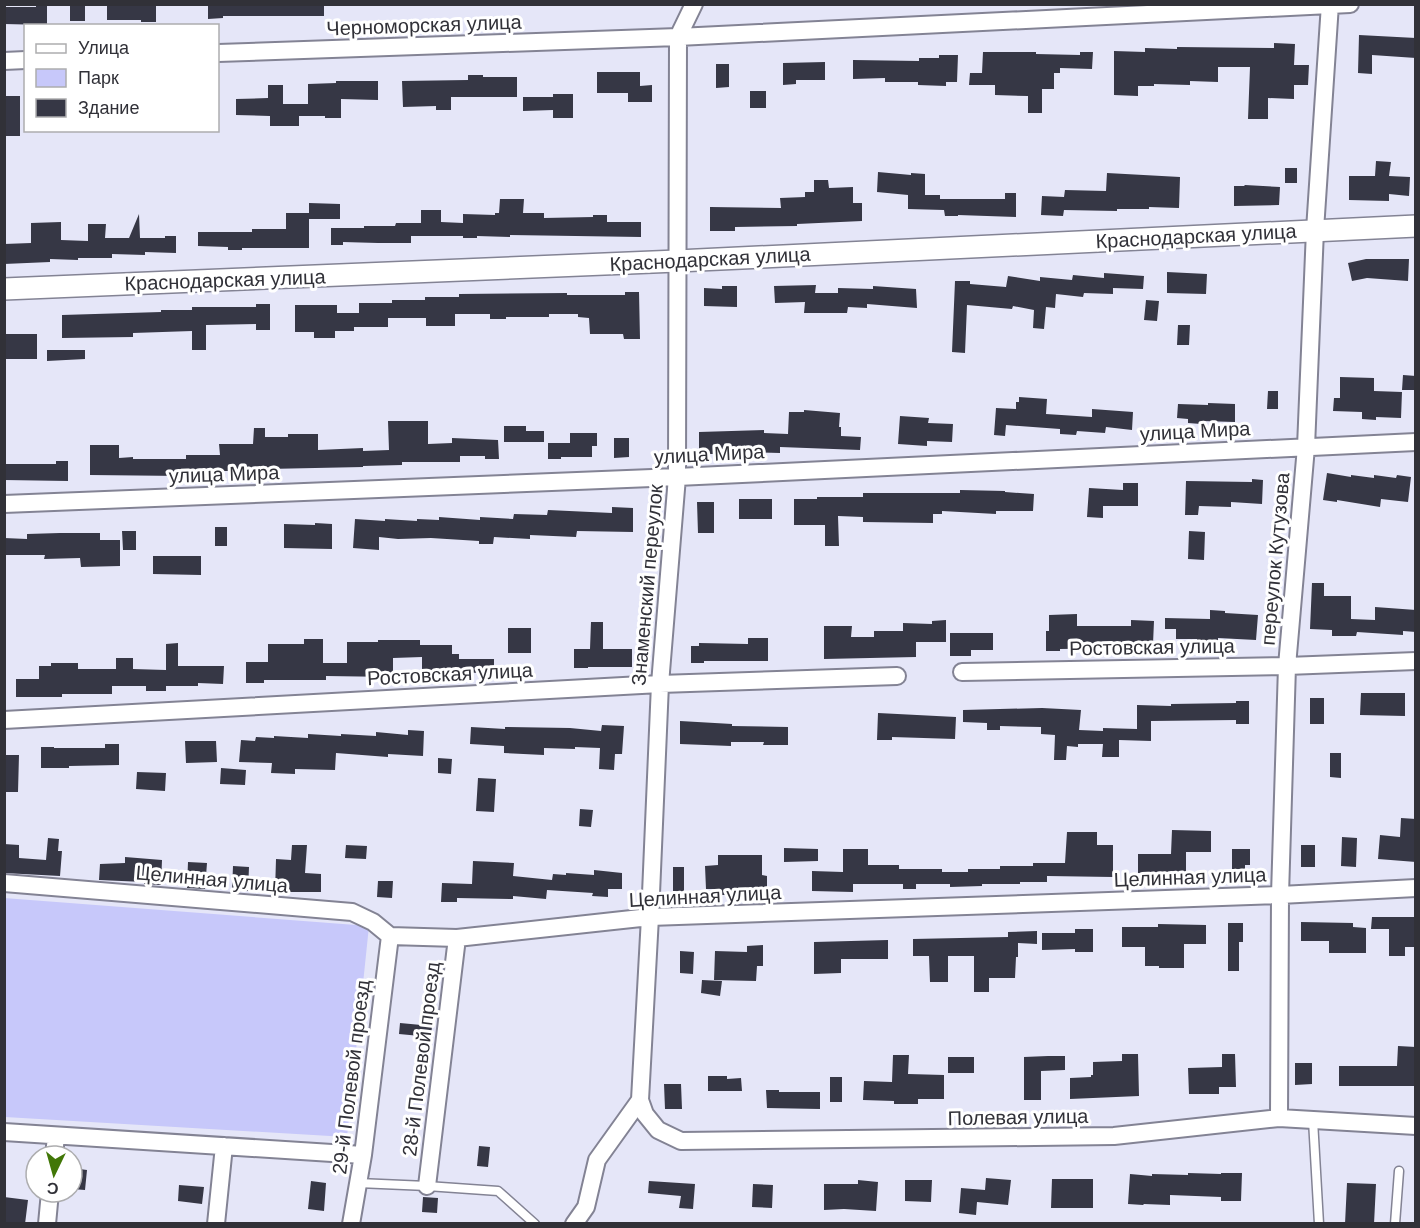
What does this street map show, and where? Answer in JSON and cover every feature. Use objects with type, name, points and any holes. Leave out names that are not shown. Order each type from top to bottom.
[{"type":"street","name":"Знаменский переулок","points":[[640,1100],[660,684],[677,477],[678,37],[694,4]]},
{"type":"street","name":"Черноморская улица","points":[[219,53],[678,37],[1350,4]]},
{"type":"street","name":"переулок Кутузова","points":[[1279,1118],[1280,895],[1287,666],[1306,447],[1315,230],[1330,5]]},
{"type":"street","points":[[4,61],[24,60]]},
{"type":"street","name":"Краснодарская улица","points":[[4,289],[677,261],[1416,226]]},
{"type":"street","name":"улица Мира","points":[[4,504],[677,477],[1416,442]]},
{"type":"street","name":"Ростовская улица","points":[[962,672],[1287,666],[1416,661]]},
{"type":"street","name":"Ростовская улица","points":[[4,720],[660,684],[897,676]]},
{"type":"street","name":"Целинная улица","points":[[4,882],[352,912],[373,922],[390,936],[457,938],[650,917],[1280,895],[1416,888]]},
{"type":"street","name":"29-й Полевой проезд","points":[[351,1224],[363,1155],[390,936]]},
{"type":"street","name":"28-й Полевой проезд","points":[[427,1186],[457,938]]},
{"type":"street","points":[[574,1224],[585,1207],[597,1160],[640,1100]]},
{"type":"street","name":"Полевая улица","points":[[640,1100],[645,1114],[658,1130],[681,1142],[1114,1136],[1279,1118],[1416,1126]]},
{"type":"street","points":[[4,1132],[363,1155]]},
{"type":"street","points":[[55,1144],[56,1136]]},
{"type":"street","points":[[216,1224],[224,1146]]},
{"type":"street","points":[[47,1224],[49,1204]]},
{"type":"lane","points":[[1313,1120],[1319,1224]]},
{"type":"lane","points":[[1395,1224],[1399,1171]]},
{"type":"lane","points":[[358,1183],[498,1191],[536,1224]]},
{"type":"green space","points":[[4,898],[369,926],[347,1137],[5,1117]]},
{"type":"building","points":[[36,4],[47,4],[47,24],[4,24],[4,7],[36,7]]},
{"type":"building","points":[[70,4],[85,4],[85,21],[70,21]]},
{"type":"building","points":[[107,4],[156,4],[156,22],[107,20]]},
{"type":"building","points":[[208,4],[324,4],[324,16],[223,16],[223,18],[208,19]]},
{"type":"building","points":[[1359,35],[1416,38],[1416,58],[1372,55],[1372,74],[1358,73]]},
{"type":"building","points":[[1274,43],[1295,44],[1294,65],[1309,65],[1308,85],[1294,85],[1294,99],[1268,98],[1268,119],[1248,119],[1250,67],[1218,67],[1218,82],[1190,81],[1190,85],[1138,86],[1138,96],[1114,95],[1114,51],[1145,52],[1145,48],[1177,49],[1177,47],[1274,48]]},
{"type":"building","points":[[983,52],[1080,55],[1080,52],[1093,52],[1092,69],[1060,68],[1060,73],[1054,73],[1054,89],[1042,89],[1042,113],[1028,113],[1028,96],[995,95],[995,85],[969,85],[970,73],[982,73]]},
{"type":"building","points":[[939,55],[958,55],[957,82],[946,82],[946,86],[918,85],[918,82],[885,82],[885,78],[853,79],[853,60],[919,61],[919,58],[939,58]]},
{"type":"building","points":[[825,62],[825,80],[796,80],[796,84],[783,85],[783,63]]},
{"type":"building","points":[[716,64],[729,64],[729,87],[716,88]]},
{"type":"building","points":[[597,72],[640,72],[640,86],[652,85],[652,102],[628,102],[628,93],[597,93]]},
{"type":"building","points":[[468,75],[517,77],[517,97],[451,97],[451,110],[436,110],[436,106],[403,107],[402,81],[468,80]]},
{"type":"building","points":[[336,81],[378,81],[378,100],[341,99],[341,118],[299,116],[299,126],[270,126],[270,116],[236,115],[236,99],[268,98],[268,85],[283,85],[283,104],[308,104],[308,84],[336,83]]},
{"type":"building","points":[[750,91],[766,91],[766,108],[750,108]]},
{"type":"building","points":[[553,94],[573,94],[573,118],[553,118],[553,110],[523,111],[523,97],[553,97]]},
{"type":"building","points":[[6,96],[20,96],[20,136],[4,136]]},
{"type":"building","points":[[1376,161],[1391,162],[1389,176],[1410,177],[1409,196],[1389,194],[1389,201],[1349,200],[1349,176],[1375,176]]},
{"type":"building","points":[[1285,168],[1297,168],[1297,183],[1285,183]]},
{"type":"building","points":[[878,172],[925,174],[925,195],[940,195],[940,199],[1005,199],[1005,193],[1016,193],[1016,217],[945,216],[944,210],[908,209],[908,195],[877,192]]},
{"type":"building","points":[[1107,173],[1180,177],[1179,208],[1149,207],[1149,209],[1117,209],[1117,211],[1064,210],[1063,216],[1041,215],[1042,196],[1064,197],[1065,190],[1106,191]]},
{"type":"building","points":[[814,180],[828,180],[829,188],[853,187],[853,203],[862,203],[862,221],[797,224],[797,226],[735,227],[735,231],[710,231],[710,207],[781,208],[780,198],[805,197],[805,192],[814,192]]},
{"type":"building","points":[[1234,186],[1280,187],[1279,205],[1234,206]]},
{"type":"building","points":[[500,199],[524,199],[523,213],[544,213],[544,218],[607,215],[607,222],[641,222],[641,237],[411,236],[411,243],[343,242],[343,245],[331,245],[331,228],[364,228],[364,226],[395,226],[396,223],[421,223],[421,210],[441,210],[441,222],[463,223],[463,214],[495,215],[499,213]]},
{"type":"building","points":[[309,203],[340,204],[340,219],[309,219]]},
{"type":"building","points":[[286,213],[309,213],[309,248],[228,250],[228,247],[198,246],[198,232],[252,232],[252,229],[286,229]]},
{"type":"building","points":[[139,214],[140,238],[176,236],[176,253],[112,254],[112,258],[50,259],[50,262],[4,264],[4,244],[31,243],[31,223],[61,222],[61,240],[88,241],[88,224],[106,224],[105,238],[129,238]]},
{"type":"building","points":[[1366,259],[1409,259],[1408,281],[1367,278],[1352,281],[1348,263]]},
{"type":"building","points":[[1167,272],[1207,274],[1206,294],[1167,293]]},
{"type":"building","points":[[1104,273],[1144,276],[1143,289],[1113,288],[1113,294],[1084,293],[1083,297],[1056,294],[1055,308],[1046,307],[1044,329],[1033,328],[1034,310],[1013,306],[1012,309],[967,305],[965,353],[952,352],[955,281],[1006,287],[1008,276],[1040,281],[1040,277],[1072,280],[1073,275],[1104,278]]},
{"type":"building","points":[[816,285],[815,293],[838,293],[838,288],[873,289],[873,286],[916,289],[917,308],[867,304],[867,308],[848,307],[847,313],[804,313],[805,302],[775,303],[774,286]]},
{"type":"building","points":[[722,286],[737,286],[737,307],[704,306],[704,288],[722,289]]},
{"type":"building","points":[[625,292],[639,292],[640,339],[624,339],[623,334],[590,334],[589,318],[578,317],[578,314],[490,319],[490,314],[455,314],[455,326],[426,326],[426,318],[388,318],[388,327],[354,327],[354,331],[335,331],[335,338],[314,338],[314,332],[295,332],[295,305],[337,305],[337,313],[359,313],[359,303],[425,300],[425,297],[459,297],[459,294],[625,295]]},
{"type":"building","points":[[1146,300],[1159,301],[1157,321],[1144,320]]},
{"type":"building","points":[[256,304],[270,304],[270,330],[256,330],[256,324],[206,325],[206,350],[192,350],[192,331],[133,333],[133,337],[62,338],[62,315],[161,312],[161,310],[192,310],[192,307],[256,307]]},
{"type":"building","points":[[1178,325],[1190,325],[1189,345],[1177,345]]},
{"type":"building","points":[[4,334],[37,334],[37,359],[4,359]]},
{"type":"building","points":[[47,350],[85,350],[85,359],[47,361]]},
{"type":"building","points":[[1403,375],[1416,376],[1416,390],[1402,390]]},
{"type":"building","points":[[1340,377],[1374,378],[1374,391],[1402,392],[1401,418],[1362,419],[1362,412],[1333,411],[1334,398],[1340,398]]},
{"type":"building","points":[[1268,391],[1278,391],[1278,409],[1267,409]]},
{"type":"building","points":[[1019,397],[1047,399],[1046,414],[1092,417],[1092,409],[1133,412],[1132,430],[1106,427],[1105,433],[1077,431],[1076,435],[1060,434],[1060,429],[1006,425],[1005,436],[994,435],[996,408],[1016,409]]},
{"type":"building","points":[[1208,403],[1235,404],[1235,422],[1202,421],[1201,424],[1188,423],[1188,419],[1177,418],[1178,404],[1208,405]]},
{"type":"building","points":[[804,410],[840,413],[841,436],[861,437],[860,450],[780,447],[780,453],[699,454],[699,432],[764,430],[764,433],[788,434],[789,412],[804,412]]},
{"type":"building","points":[[900,416],[929,418],[928,423],[953,424],[952,442],[927,441],[927,446],[898,444]]},
{"type":"building","points":[[388,421],[428,421],[428,444],[452,443],[452,438],[498,440],[499,459],[485,459],[485,456],[460,456],[460,462],[402,462],[402,465],[267,469],[267,471],[201,471],[201,473],[183,474],[183,476],[90,475],[90,445],[119,445],[119,458],[186,459],[186,455],[220,455],[219,444],[253,444],[254,428],[265,428],[265,437],[318,434],[318,450],[363,448],[363,451],[389,450]]},
{"type":"building","points":[[504,426],[526,426],[526,431],[544,431],[544,442],[504,442]]},
{"type":"building","points":[[570,433],[597,433],[597,446],[592,446],[592,457],[548,459],[548,443],[570,443]]},
{"type":"building","points":[[614,438],[629,438],[629,457],[614,458]]},
{"type":"building","points":[[56,461],[68,461],[68,481],[4,480],[4,464],[56,464]]},
{"type":"building","points":[[1327,473],[1351,477],[1351,475],[1374,478],[1374,475],[1396,478],[1397,475],[1411,477],[1408,502],[1381,499],[1380,507],[1323,500]]},
{"type":"building","points":[[1252,479],[1263,480],[1262,504],[1231,502],[1231,507],[1199,506],[1198,515],[1185,515],[1186,481],[1252,482]]},
{"type":"building","points":[[1123,483],[1138,483],[1138,506],[1103,506],[1103,518],[1087,517],[1089,488],[1123,490]]},
{"type":"building","points":[[960,490],[1034,494],[1033,511],[996,511],[996,514],[942,511],[942,514],[933,514],[933,523],[863,522],[863,517],[838,516],[839,546],[825,546],[825,525],[794,525],[794,499],[863,497],[863,493],[960,493]]},
{"type":"building","points":[[739,499],[772,499],[772,519],[739,519]]},
{"type":"building","points":[[697,502],[714,502],[714,533],[698,533]]},
{"type":"building","points":[[612,507],[633,508],[633,532],[577,531],[576,537],[530,535],[530,539],[494,537],[493,544],[431,538],[379,537],[379,550],[353,548],[355,519],[417,521],[417,519],[439,520],[439,517],[480,520],[480,517],[513,519],[514,514],[547,515],[548,510],[612,513]]},
{"type":"building","points":[[315,523],[332,524],[332,549],[284,548],[284,524],[315,525]]},
{"type":"building","points":[[215,527],[227,527],[227,546],[215,546]]},
{"type":"building","points":[[122,531],[136,531],[136,550],[123,550]]},
{"type":"building","points":[[1189,531],[1205,532],[1204,560],[1188,559]]},
{"type":"building","points":[[100,533],[100,540],[120,540],[120,566],[81,567],[80,558],[44,559],[45,555],[4,555],[4,538],[27,539],[27,534]]},
{"type":"building","points":[[153,556],[201,556],[201,575],[153,574]]},
{"type":"building","points":[[1312,583],[1324,583],[1324,596],[1351,596],[1351,619],[1375,620],[1375,607],[1416,610],[1416,632],[1403,631],[1403,635],[1357,632],[1356,636],[1332,636],[1332,630],[1310,629]]},
{"type":"building","points":[[1210,610],[1258,615],[1256,640],[1218,638],[1218,643],[1197,641],[1197,639],[1176,639],[1176,629],[1165,629],[1165,618],[1210,619]]},
{"type":"building","points":[[1077,614],[1077,626],[1131,626],[1131,620],[1154,621],[1153,644],[1128,643],[1128,648],[1046,651],[1049,615]]},
{"type":"building","points":[[946,620],[946,642],[916,642],[916,657],[824,659],[824,626],[852,626],[851,637],[874,637],[874,631],[903,631],[903,623],[932,624],[932,621]]},
{"type":"building","points":[[591,622],[603,622],[603,649],[632,649],[632,667],[574,668],[574,649],[590,649]]},
{"type":"building","points":[[508,628],[531,628],[531,653],[508,653]]},
{"type":"building","points":[[950,633],[993,633],[993,650],[971,650],[971,656],[950,656]]},
{"type":"building","points":[[748,638],[768,638],[768,661],[691,663],[691,646],[699,646],[699,643],[748,644]]},
{"type":"building","points":[[304,639],[323,639],[323,663],[347,663],[347,642],[420,640],[420,645],[452,645],[452,654],[459,654],[459,659],[494,659],[494,673],[422,672],[422,657],[393,658],[393,677],[326,676],[326,680],[264,680],[264,683],[246,683],[246,662],[268,662],[268,644],[304,644]]},
{"type":"building","points":[[178,643],[178,666],[224,666],[223,684],[198,683],[198,686],[166,686],[166,691],[146,691],[146,686],[112,686],[112,694],[16,697],[16,679],[39,679],[39,666],[51,666],[51,663],[78,663],[78,669],[116,669],[116,658],[133,658],[133,669],[166,670],[166,644]]},
{"type":"building","points":[[1361,693],[1405,693],[1405,716],[1360,715]]},
{"type":"building","points":[[1310,698],[1324,698],[1324,724],[1310,724]]},
{"type":"building","points":[[1236,701],[1249,701],[1249,724],[1236,724],[1236,720],[1151,721],[1151,741],[1119,740],[1119,757],[1102,757],[1103,744],[1078,744],[1078,747],[1067,746],[1066,760],[1054,760],[1055,735],[1041,734],[1041,727],[1000,726],[1000,730],[987,730],[987,723],[963,722],[963,710],[1042,708],[1081,710],[1079,730],[1137,729],[1137,705],[1171,706],[1171,704],[1236,703]]},
{"type":"building","points":[[878,713],[956,717],[955,739],[892,737],[892,740],[877,740]]},
{"type":"building","points":[[680,721],[732,724],[732,726],[788,727],[788,745],[763,745],[764,742],[731,742],[731,746],[680,744]]},
{"type":"building","points":[[602,725],[624,726],[622,754],[615,754],[614,770],[599,769],[600,748],[544,748],[544,755],[504,753],[504,746],[470,744],[471,727],[570,728],[601,731]]},
{"type":"building","points":[[408,730],[424,731],[423,756],[388,754],[388,757],[336,753],[335,770],[295,769],[295,774],[271,773],[272,763],[239,762],[241,740],[255,741],[256,737],[308,738],[308,734],[376,736],[376,732],[408,735]]},
{"type":"building","points":[[185,741],[216,741],[217,762],[186,763]]},
{"type":"building","points":[[105,744],[119,744],[119,765],[41,768],[41,747],[105,748]]},
{"type":"building","points":[[1330,753],[1341,753],[1341,778],[1330,777]]},
{"type":"building","points":[[6,755],[19,755],[18,792],[6,792]]},
{"type":"building","points":[[438,758],[452,759],[451,774],[438,773]]},
{"type":"building","points":[[221,768],[246,770],[245,785],[220,784]]},
{"type":"building","points":[[137,772],[166,773],[165,791],[136,789]]},
{"type":"building","points":[[478,778],[496,779],[494,812],[476,811]]},
{"type":"building","points":[[580,809],[593,810],[591,827],[579,826]]},
{"type":"building","points":[[1401,818],[1416,819],[1416,862],[1378,859],[1380,835],[1400,837]]},
{"type":"building","points":[[1172,830],[1211,831],[1211,852],[1186,852],[1186,872],[1138,873],[1138,854],[1171,854]]},
{"type":"building","points":[[1067,832],[1097,832],[1097,845],[1113,845],[1113,877],[1047,876],[1047,882],[950,887],[950,884],[916,884],[916,889],[903,889],[903,884],[853,884],[853,892],[812,891],[812,871],[843,872],[843,849],[868,849],[868,865],[899,865],[899,869],[942,869],[942,872],[968,872],[968,869],[1000,869],[1000,866],[1065,863]]},
{"type":"building","points":[[1342,837],[1357,838],[1356,867],[1341,866]]},
{"type":"building","points":[[48,838],[59,839],[58,851],[62,851],[60,876],[4,873],[4,844],[19,845],[19,858],[46,860]]},
{"type":"building","points":[[292,845],[307,845],[305,873],[321,874],[321,892],[275,892],[276,859],[291,860]]},
{"type":"building","points":[[346,845],[367,846],[366,859],[345,858]]},
{"type":"building","points":[[1301,845],[1315,845],[1315,867],[1301,867]]},
{"type":"building","points":[[784,848],[818,849],[818,861],[784,862]]},
{"type":"building","points":[[1232,849],[1250,849],[1250,865],[1245,865],[1245,869],[1232,869]]},
{"type":"building","points":[[718,855],[762,855],[762,875],[767,876],[767,895],[718,895],[718,889],[706,889],[705,866],[718,865]]},
{"type":"building","points":[[125,857],[162,860],[161,885],[99,880],[100,864],[125,863]]},
{"type":"building","points":[[473,861],[514,863],[513,876],[552,880],[553,874],[594,875],[594,870],[622,873],[622,889],[608,889],[608,897],[592,896],[593,893],[547,890],[546,899],[513,896],[513,899],[457,898],[457,902],[441,902],[442,883],[472,884]]},
{"type":"building","points":[[188,862],[207,863],[205,889],[187,888]]},
{"type":"building","points":[[233,866],[249,867],[248,891],[232,891]]},
{"type":"building","points":[[673,867],[684,867],[684,892],[673,892]]},
{"type":"building","points":[[378,881],[393,881],[392,898],[377,897]]},
{"type":"building","points":[[1372,917],[1416,917],[1416,947],[1405,947],[1405,956],[1389,956],[1389,929],[1371,929]]},
{"type":"building","points":[[1301,922],[1353,923],[1353,927],[1366,928],[1366,953],[1329,953],[1329,941],[1301,941]]},
{"type":"building","points":[[1228,923],[1243,923],[1243,942],[1239,942],[1239,971],[1228,971]]},
{"type":"building","points":[[1158,924],[1206,925],[1206,944],[1184,944],[1184,968],[1145,966],[1145,947],[1122,947],[1122,927],[1158,927]]},
{"type":"building","points":[[1075,929],[1093,929],[1093,952],[1075,952],[1075,949],[1042,950],[1042,933],[1075,933]]},
{"type":"building","points":[[1037,931],[1037,944],[1018,943],[1015,978],[989,978],[989,992],[974,992],[974,956],[948,956],[948,982],[930,982],[929,956],[913,956],[913,939],[1008,937],[1008,932]]},
{"type":"building","points":[[888,940],[888,959],[841,959],[841,973],[814,974],[814,942]]},
{"type":"building","points":[[763,945],[763,966],[757,966],[756,981],[714,980],[715,951],[747,952],[747,946]]},
{"type":"building","points":[[680,951],[694,952],[693,974],[680,973]]},
{"type":"building","points":[[702,980],[722,981],[720,996],[701,993]]},
{"type":"building","points":[[400,1023],[432,1026],[431,1037],[399,1034]]},
{"type":"building","points":[[1398,1046],[1416,1047],[1416,1086],[1339,1086],[1339,1066],[1397,1066]]},
{"type":"building","points":[[1122,1054],[1138,1054],[1139,1096],[1070,1099],[1070,1078],[1091,1077],[1093,1062],[1122,1061]]},
{"type":"building","points":[[1222,1054],[1235,1054],[1236,1087],[1219,1087],[1219,1094],[1189,1094],[1188,1068],[1222,1067]]},
{"type":"building","points":[[893,1055],[909,1055],[908,1074],[944,1075],[944,1099],[918,1099],[918,1104],[863,1100],[864,1081],[892,1082]]},
{"type":"building","points":[[1065,1056],[1065,1070],[1041,1071],[1041,1100],[1024,1100],[1024,1057]]},
{"type":"building","points":[[948,1057],[974,1057],[974,1073],[948,1073]]},
{"type":"building","points":[[1295,1063],[1312,1063],[1312,1084],[1295,1085]]},
{"type":"building","points":[[708,1076],[727,1076],[727,1079],[741,1078],[742,1091],[708,1091]]},
{"type":"building","points":[[830,1077],[842,1077],[842,1102],[830,1102]]},
{"type":"building","points":[[664,1084],[681,1084],[682,1109],[665,1109]]},
{"type":"building","points":[[766,1090],[820,1092],[820,1109],[767,1108]]},
{"type":"building","points":[[479,1146],[490,1147],[488,1167],[477,1166]]},
{"type":"building","points":[[84,1170],[87,1170],[84,1190]]},
{"type":"building","points":[[1188,1173],[1242,1173],[1241,1201],[1221,1201],[1221,1197],[1170,1195],[1170,1205],[1128,1204],[1130,1174],[1152,1176],[1152,1174],[1188,1175]]},
{"type":"building","points":[[986,1178],[1011,1180],[1008,1205],[977,1202],[976,1215],[959,1213],[961,1188],[985,1190]]},
{"type":"building","points":[[1052,1179],[1093,1179],[1093,1208],[1051,1208]]},
{"type":"building","points":[[858,1180],[878,1182],[876,1211],[824,1210],[824,1184],[858,1184]]},
{"type":"building","points":[[905,1180],[932,1180],[931,1202],[905,1201]]},
{"type":"building","points":[[311,1181],[326,1183],[324,1211],[308,1209]]},
{"type":"building","points":[[649,1181],[695,1184],[693,1209],[679,1208],[681,1196],[648,1193]]},
{"type":"building","points":[[1347,1183],[1376,1184],[1374,1224],[1345,1224]]},
{"type":"building","points":[[753,1184],[773,1185],[772,1208],[752,1207]]},
{"type":"building","points":[[179,1185],[204,1187],[202,1204],[178,1201]]},
{"type":"building","points":[[4,1197],[24,1200],[24,1204],[28,1204],[25,1224],[4,1224]]},
{"type":"building","points":[[423,1197],[438,1198],[437,1213],[422,1212]]}]
